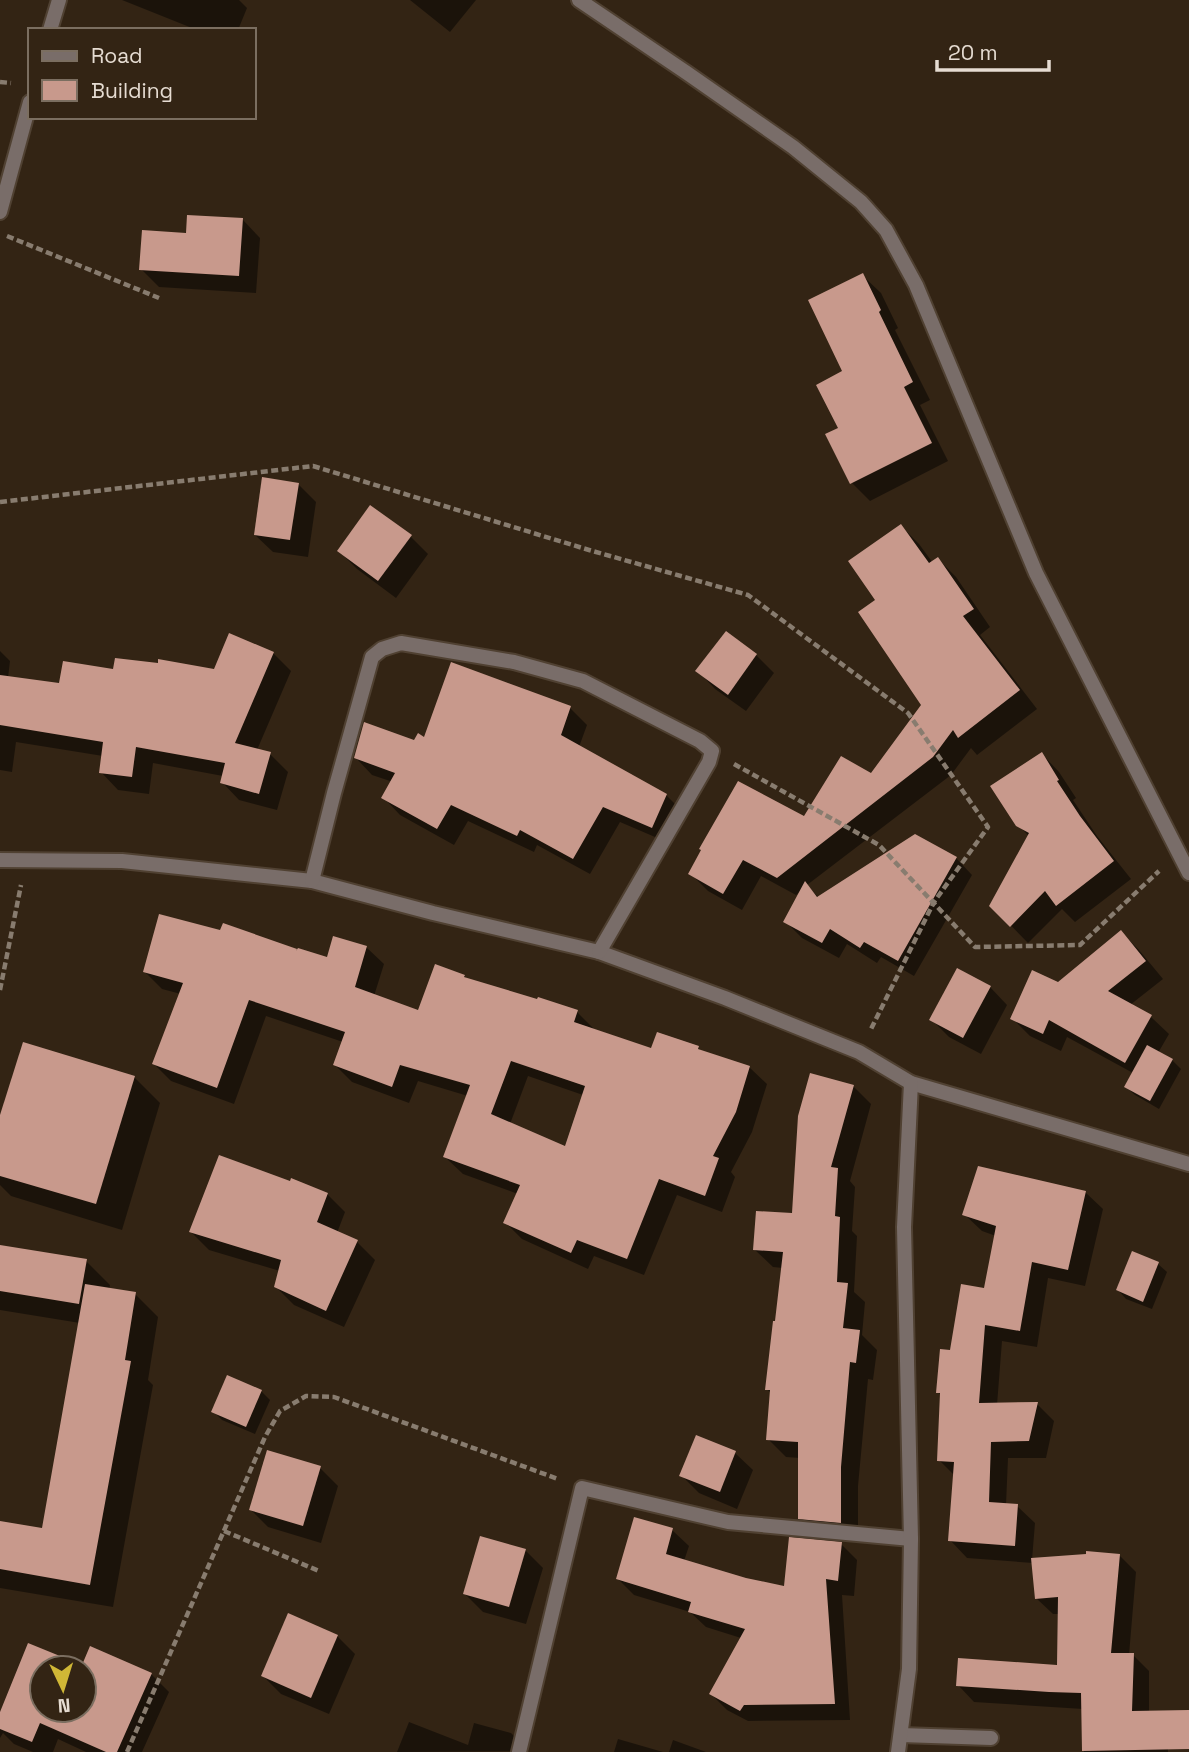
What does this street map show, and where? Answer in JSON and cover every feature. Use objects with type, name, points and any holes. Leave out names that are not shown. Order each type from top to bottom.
[{"type":"street","points":[[51,28],[59,0]]},
{"type":"street","points":[[579,0],[793,147],[861,202],[886,230],[916,285],[1036,573],[1189,873]]},
{"type":"street","points":[[0,212],[28,109]]},
{"type":"street","points":[[312,881],[372,657],[382,649],[401,643],[514,662],[583,681],[699,741],[712,751],[709,762],[599,952]]},
{"type":"street","points":[[0,860],[122,861],[312,881],[599,952],[725,998],[859,1052],[911,1083],[1189,1164]]},
{"type":"street","points":[[898,1752],[909,1669],[911,1539],[904,1227],[911,1083]]},
{"type":"street","points":[[519,1752],[582,1488],[728,1522],[911,1539]]},
{"type":"street","points":[[901,1735],[991,1738]]},
{"type":"path","points":[[0,233],[159,298]]},
{"type":"path","points":[[0,502],[313,466],[748,595],[908,713],[988,827],[934,902],[859,1052]]},
{"type":"path","points":[[712,751],[879,845],[975,947],[1080,945],[1180,852]]},
{"type":"path","points":[[0,990],[26,860]]},
{"type":"path","points":[[127,1752],[265,1437],[281,1411],[306,1396],[334,1397],[582,1488]]},
{"type":"path","points":[[224,1531],[318,1571]]},
{"type":"building","points":[[187,215],[243,218],[239,276],[139,270],[142,230],[186,233]]},
{"type":"building","points":[[863,273],[913,382],[904,387],[932,443],[850,484],[825,434],[838,428],[816,385],[842,371],[808,300]]},
{"type":"building","points":[[262,477],[299,483],[290,540],[254,535]]},
{"type":"building","points":[[370,505],[412,535],[378,581],[337,551]]},
{"type":"building","points":[[901,524],[929,563],[938,557],[974,609],[963,616],[1020,690],[958,738],[953,730],[933,757],[777,878],[743,860],[723,894],[688,874],[701,850],[699,849],[738,781],[804,816],[841,756],[871,773],[921,705],[858,612],[875,600],[848,561]]},
{"type":"building","points":[[726,631],[757,654],[728,695],[695,671]]},
{"type":"building","points":[[229,633],[274,652],[235,743],[271,752],[259,794],[220,783],[225,763],[136,747],[132,777],[99,773],[103,742],[0,725],[0,675],[59,683],[63,661],[113,669],[115,658],[158,663],[158,659],[214,669]]},
{"type":"building","points":[[451,662],[571,706],[561,735],[667,794],[652,828],[603,807],[573,859],[520,830],[517,836],[451,805],[437,829],[381,798],[395,773],[354,758],[364,722],[414,740],[418,733],[424,737]]},
{"type":"building","points":[[1042,752],[1080,816],[1114,861],[1056,906],[1045,891],[1010,927],[989,906],[1029,833],[1016,826],[990,786]]},
{"type":"building","points":[[915,834],[957,857],[898,961],[864,942],[860,948],[830,929],[822,943],[783,922],[805,881],[817,897]]},
{"type":"building","points":[[159,914],[220,930],[223,923],[297,949],[296,951],[298,948],[327,957],[333,936],[367,946],[355,987],[418,1010],[435,964],[465,975],[464,977],[578,1010],[574,1022],[651,1048],[657,1032],[750,1066],[736,1112],[713,1156],[719,1158],[705,1196],[659,1179],[627,1259],[577,1240],[571,1253],[503,1223],[520,1185],[443,1157],[470,1085],[400,1065],[392,1087],[333,1065],[345,1032],[249,1000],[217,1088],[152,1064],[183,983],[143,972]],"holes":[[[511,1061],[585,1086],[565,1146],[491,1114]]]},
{"type":"building","points":[[1121,930],[1146,961],[1108,991],[1152,1015],[1125,1063],[1049,1020],[1043,1034],[1010,1019],[1032,970],[1058,982]]},
{"type":"building","points":[[957,968],[991,986],[963,1038],[929,1020]]},
{"type":"building","points":[[23,1042],[135,1076],[96,1204],[0,1176],[0,1115]]},
{"type":"building","points":[[1147,1045],[1173,1059],[1150,1101],[1124,1087]]},
{"type":"building","points":[[810,1073],[854,1085],[831,1167],[838,1168],[835,1216],[840,1217],[837,1282],[848,1283],[843,1328],[860,1330],[856,1363],[850,1362],[841,1467],[841,1523],[798,1519],[798,1442],[766,1440],[770,1390],[765,1390],[783,1252],[753,1250],[756,1211],[792,1213],[798,1116]]},
{"type":"building","points":[[219,1155],[328,1193],[317,1222],[358,1240],[326,1311],[274,1287],[281,1260],[189,1232]]},
{"type":"building","points":[[978,1166],[1086,1191],[1068,1270],[1032,1262],[1020,1331],[985,1325],[979,1403],[1038,1402],[1029,1441],[991,1442],[989,1502],[1018,1504],[1015,1546],[948,1541],[954,1462],[937,1461],[940,1393],[936,1393],[940,1349],[950,1350],[961,1284],[984,1288],[996,1226],[962,1215]]},
{"type":"building","points":[[0,1245],[87,1259],[79,1304],[0,1291]]},
{"type":"building","points":[[1132,1251],[1159,1262],[1143,1302],[1116,1290]]},
{"type":"building","points":[[85,1284],[136,1292],[125,1360],[131,1361],[90,1585],[0,1569],[0,1521],[42,1528]]},
{"type":"building","points":[[227,1375],[262,1390],[246,1427],[211,1412]]},
{"type":"building","points":[[696,1435],[736,1451],[720,1492],[679,1476]]},
{"type":"building","points":[[267,1450],[321,1466],[303,1526],[249,1510]]},
{"type":"building","points":[[634,1517],[673,1528],[666,1554],[746,1578],[784,1586],[789,1537],[842,1542],[838,1581],[826,1579],[835,1704],[744,1705],[740,1711],[709,1694],[745,1629],[688,1612],[691,1602],[616,1579]]},
{"type":"building","points":[[480,1536],[526,1549],[509,1607],[463,1594]]},
{"type":"building","points":[[1086,1551],[1120,1554],[1111,1653],[1134,1653],[1132,1711],[1189,1710],[1189,1749],[1082,1751],[1081,1693],[956,1686],[958,1658],[1057,1665],[1058,1597],[1035,1599],[1031,1558],[1086,1554]]},
{"type":"building","points":[[288,1613],[338,1635],[311,1698],[261,1676]]},
{"type":"building","points":[[28,1643],[55,1654],[28,1654],[28,1724],[40,1724],[32,1742],[0,1729],[0,1712]]},
{"type":"building","points":[[90,1646],[152,1673],[117,1752],[106,1752],[42,1724],[98,1724],[98,1654],[87,1654]]}]
